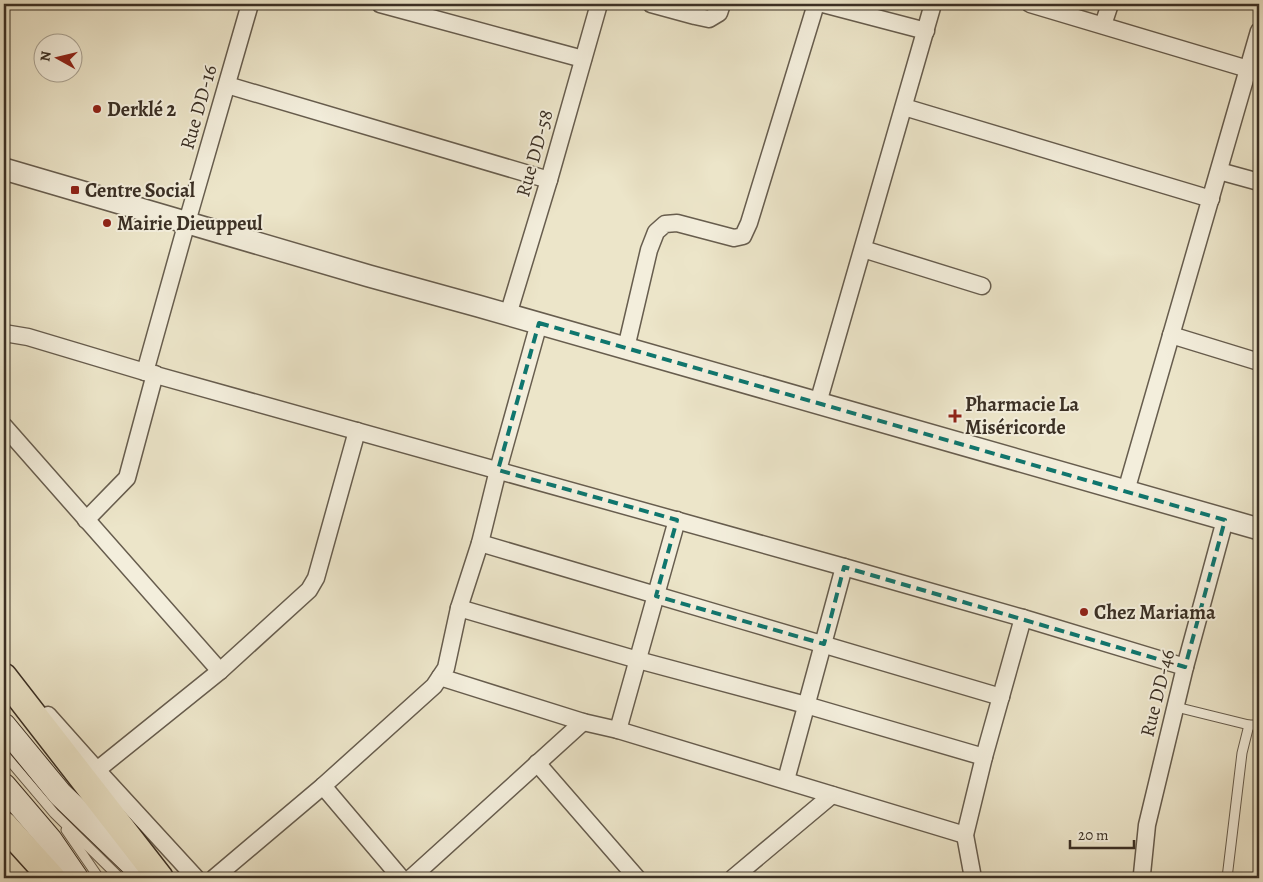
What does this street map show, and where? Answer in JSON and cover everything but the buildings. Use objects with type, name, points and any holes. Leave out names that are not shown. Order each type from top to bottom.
[{"type":"main road","points":[[4,677],[160,878]]},
{"type":"main road","points":[[4,726],[60,794],[147,878]]},
{"type":"main road","points":[[4,786],[50,840],[76,878]]},
{"type":"main road","points":[[4,825],[52,878]]},
{"type":"street","name":"Rue DD-16","points":[[86,520],[127,478],[150,373],[187,222],[250,4]]},
{"type":"street","points":[[380,4],[583,59]]},
{"type":"street","name":"Rue DD-58","points":[[508,315],[599,4]]},
{"type":"street","points":[[651,4],[709,19],[719,13],[722,4]]},
{"type":"street","points":[[626,348],[648,250],[656,232],[664,224],[677,223],[734,238],[743,236],[749,224],[816,4]]},
{"type":"street","points":[[824,4],[926,31]]},
{"type":"street","points":[[818,403],[934,4]]},
{"type":"street","points":[[1030,4],[1248,69]]},
{"type":"street","points":[[1103,25],[1110,4]]},
{"type":"street","points":[[1126,491],[1259,31]]},
{"type":"street","points":[[227,85],[549,180]]},
{"type":"street","points":[[904,107],[1210,199]]},
{"type":"street","points":[[4,169],[378,279],[1259,529]]},
{"type":"street","points":[[1219,171],[1259,182]]},
{"type":"street","points":[[863,249],[982,286]]},
{"type":"street","points":[[214,878],[323,786],[434,686],[446,668],[459,608],[480,543],[498,470],[539,324]]},
{"type":"street","points":[[4,333],[28,337],[150,373],[844,567],[1185,667]]},
{"type":"street","points":[[1171,335],[1259,362]]},
{"type":"street","points":[[4,426],[220,671]]},
{"type":"street","points":[[97,770],[220,671],[309,590],[316,578],[357,431]]},
{"type":"street","points":[[618,730],[677,520]]},
{"type":"street","name":"Rue DD-46","points":[[1142,878],[1147,825],[1185,667],[1225,520]]},
{"type":"street","points":[[480,543],[1001,697]]},
{"type":"street","points":[[786,780],[844,567]]},
{"type":"street","points":[[459,608],[984,757]]},
{"type":"street","points":[[973,878],[965,835],[984,757],[1023,618]]},
{"type":"street","points":[[4,664],[97,770],[196,878]]},
{"type":"street","points":[[440,677],[583,722],[618,730],[965,835]]},
{"type":"street","points":[[411,878],[583,722]]},
{"type":"street","points":[[537,762],[637,878]]},
{"type":"street","points":[[323,786],[401,878]]},
{"type":"street","points":[[733,878],[832,795]]},
{"type":"lane","points":[[1176,707],[1249,725],[1259,725]]},
{"type":"lane","points":[[1227,878],[1242,754],[1249,725]]},
{"type":"lane","points":[[4,754],[54,813],[120,878]]},
{"type":"lane","points":[[54,813],[99,878]]},
{"type":"highlighted area","points":[[539,323],[1225,520],[1185,667],[844,567],[824,644],[656,596],[677,520],[498,470]]},
{"type":"place","name":"Derklé 2","points":[[97,109]]},
{"type":"place","name":"Centre Social","points":[[75,190]]},
{"type":"place","name":"Mairie Dieuppeul","points":[[107,223]]},
{"type":"place","name":"Pharmacie La Miséricorde","points":[[955,416]]},
{"type":"place","name":"Chez Mariama","points":[[1084,612]]}]
